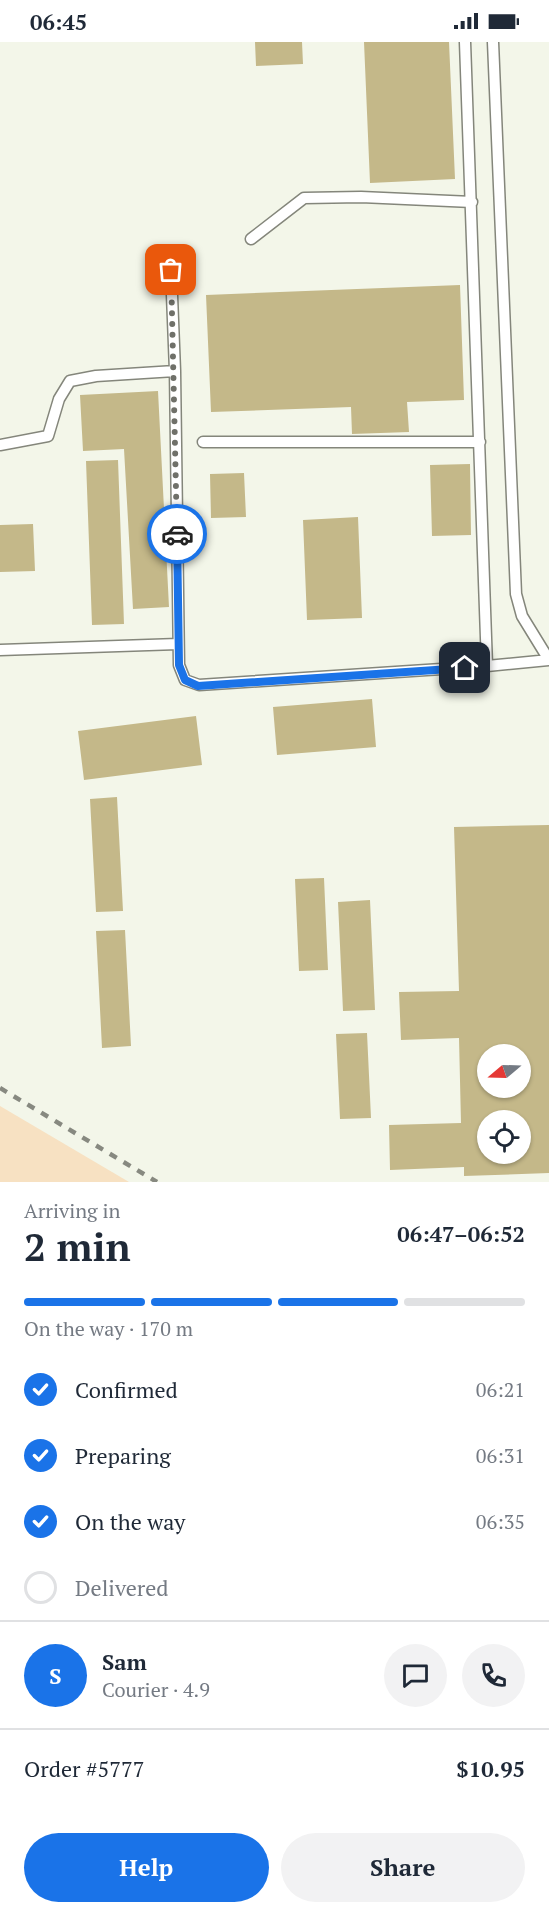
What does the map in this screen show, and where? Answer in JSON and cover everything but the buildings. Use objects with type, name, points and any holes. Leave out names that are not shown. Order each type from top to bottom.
[{"type":"lane","points":[[465,42],[487,666]]},
{"type":"lane","points":[[171,270],[175,371],[178,644],[179,665],[185,680],[198,686],[549,660],[522,616],[516,594],[493,42]]},
{"type":"lane","points":[[251,239],[304,198],[360,197],[472,202]]},
{"type":"lane","points":[[0,445],[48,436],[59,399],[70,381],[96,376],[175,371]]},
{"type":"lane","points":[[203,442],[480,442]]},
{"type":"lane","points":[[0,650],[178,644]]},
{"type":"shaded area","points":[[0,1106],[129,1182],[0,1182]]},
{"type":"railway","points":[[0,1088],[157,1182]]},
{"type":"way so far","points":[[171,270],[177,534]]},
{"type":"route","points":[[177,534],[179,665],[185,680],[198,686],[465,668]]}]
